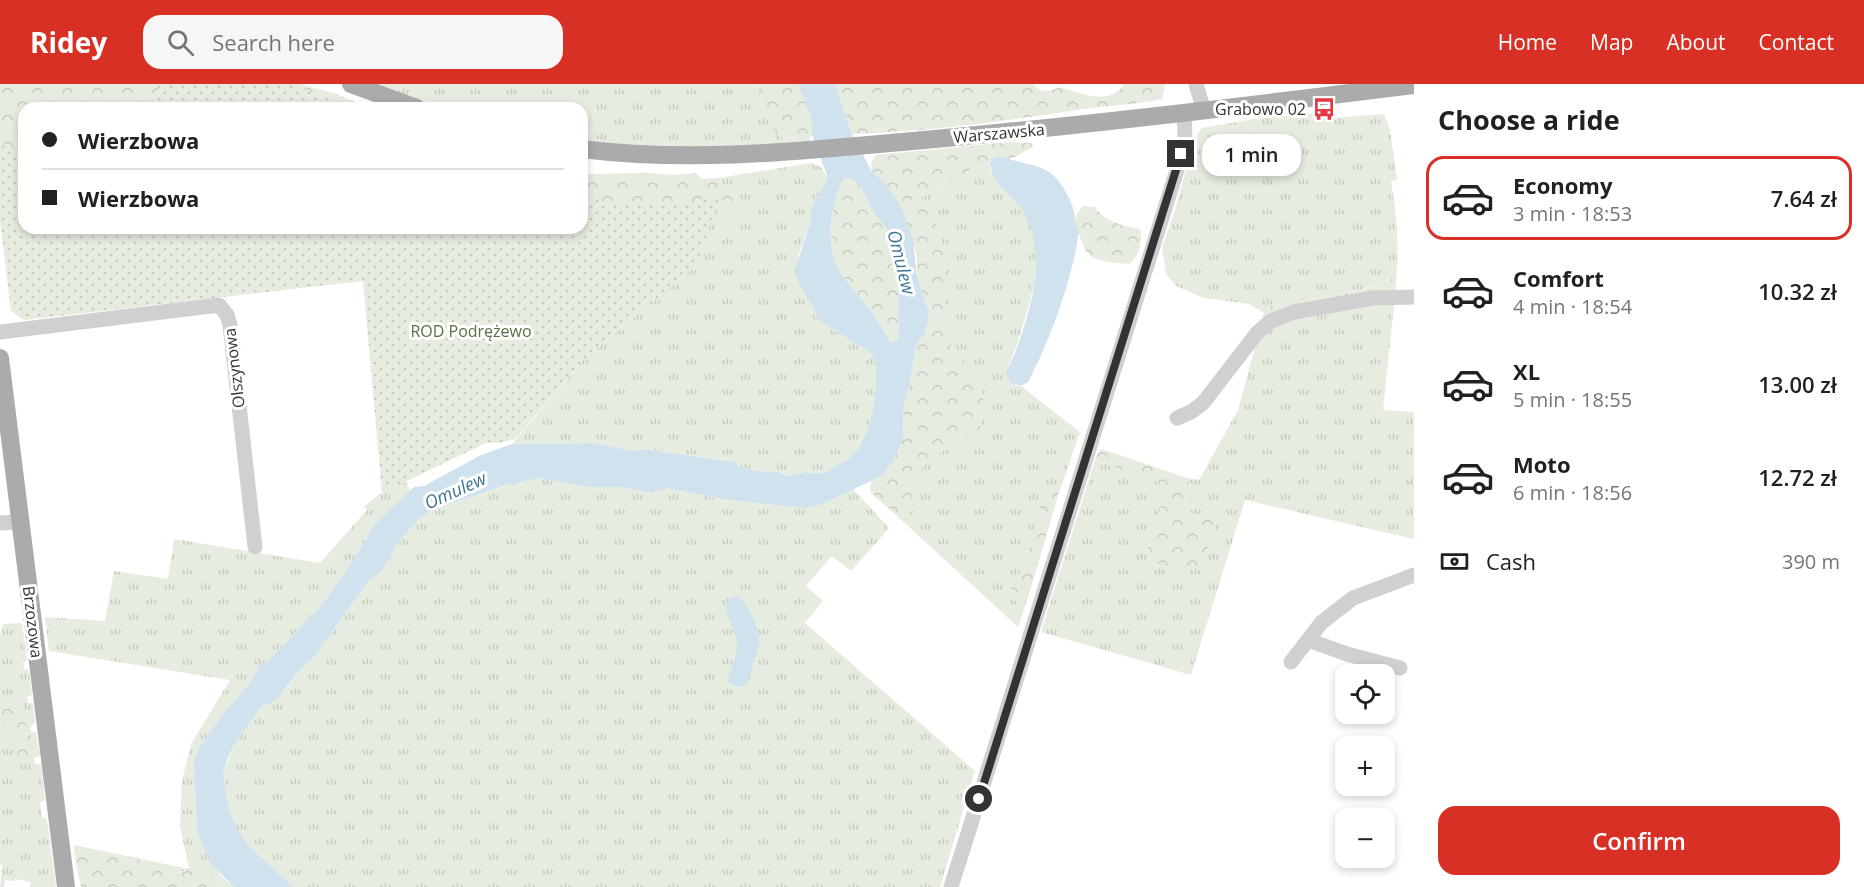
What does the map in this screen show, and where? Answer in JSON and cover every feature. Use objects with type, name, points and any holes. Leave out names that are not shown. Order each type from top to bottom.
[{"type":"main road","points":[[351,84],[400,102]]},
{"type":"main road","name":"Warszawska","points":[[588,150],[643,155],[695,156],[802,151],[1204,111],[1413,87]]},
{"type":"main road","name":"Brzozowa","points":[[0,358],[66,887]]},
{"type":"street","points":[[1196,84],[1204,111]]},
{"type":"street","points":[[1204,111],[1207,84]]},
{"type":"street","points":[[951,887],[1177,170],[1185,138],[1184,113]]},
{"type":"street","points":[[1177,418],[1203,403],[1263,326],[1281,315],[1373,298],[1414,297]]},
{"type":"street","name":"Olszynowa","points":[[0,332],[219,305],[227,315],[230,325],[255,547]]},
{"type":"street","points":[[0,523],[20,522]]},
{"type":"street","points":[[1291,662],[1321,623],[1353,598],[1414,575]]},
{"type":"street","points":[[1308,640],[1400,669]]},
{"type":"green space","points":[[0,84],[300,84],[337,94],[354,102],[18,102],[18,151],[0,146]]},
{"type":"green space","points":[[158,84],[290,84],[338,102],[158,102]]},
{"type":"green space","points":[[378,84],[758,84],[763,108],[774,130],[790,142],[686,147],[608,143],[588,140],[588,102],[428,102]]},
{"type":"green space","points":[[758,84],[798,84],[811,120],[809,142],[789,142],[775,132],[767,117]]},
{"type":"green space","points":[[835,84],[1033,84],[1042,90],[1060,87],[1085,95],[1103,97],[1118,91],[1124,84],[1165,84],[1162,99],[1152,101],[969,125],[852,134]]},
{"type":"green space","points":[[1313,113],[1320,115],[1322,119],[1384,114],[1390,130],[1397,180],[1391,181],[1397,230],[1396,280],[1392,278],[1379,284],[1337,295],[1279,304],[1385,297],[1396,287],[1383,410],[1414,412],[1414,539],[1245,500],[1191,675],[1041,632],[1096,457],[1102,463],[1161,483],[1167,491],[1147,549],[1200,515],[1187,513],[1184,506],[1191,487],[1187,478],[1199,480],[1238,410],[1264,313],[1249,304],[1204,298],[1176,286],[1166,274],[1162,248],[1195,137],[1202,128],[1254,119]]},
{"type":"green space","points":[[1011,142],[1031,143],[1033,147],[1015,157],[973,168],[961,178],[921,198],[940,229],[945,272],[946,316],[952,347],[981,382],[985,411],[980,429],[943,451],[923,467],[913,491],[914,507],[909,515],[897,516],[870,492],[871,481],[882,475],[904,427],[904,403],[916,346],[925,333],[929,312],[917,277],[917,256],[901,206],[882,180],[872,172],[871,163],[876,155]]},
{"type":"green space","name":"ROD Podrężewo","points":[[0,144],[18,148],[18,234],[588,234],[588,196],[611,204],[662,206],[720,196],[696,266],[584,359],[515,439],[486,443],[382,493],[363,281],[24,320],[11,311],[0,221]]},
{"type":"green space","points":[[811,163],[821,167],[828,178],[811,207],[811,220],[798,256],[809,300],[821,322],[871,353],[876,364],[876,386],[868,429],[858,449],[847,460],[826,472],[817,474],[808,472],[787,476],[778,472],[743,468],[733,462],[645,449],[632,451],[595,443],[512,444],[584,359],[696,266],[710,221],[732,214],[732,194],[718,178]]},
{"type":"green space","points":[[990,164],[990,171],[1025,214],[1032,230],[1035,246],[1036,263],[1031,295],[1009,365],[1008,378],[1080,432],[1058,496],[1058,486],[1038,514],[1019,577],[1011,586],[1020,605],[1027,601],[1018,627],[897,516],[909,515],[912,491],[921,469],[941,452],[980,429],[966,365],[952,347],[945,316],[945,272],[940,229],[921,198],[961,178],[973,168]]},
{"type":"green space","points":[[696,173],[702,179],[718,178],[740,206],[732,214],[710,221],[588,207],[588,174],[673,175]]},
{"type":"green space","points":[[849,178],[860,186],[872,210],[887,229],[893,245],[898,271],[899,338],[892,343],[872,312],[840,272],[832,250],[832,213],[839,189],[844,179]]},
{"type":"green space","points":[[1083,206],[1095,207],[1109,220],[1140,229],[1140,248],[1130,264],[1101,260],[1087,252],[1074,225],[1076,216]]},
{"type":"green space","points":[[1392,278],[1396,280],[1396,287],[1385,297],[1271,317],[1265,313],[1266,307],[1346,293],[1377,285]]},
{"type":"green space","points":[[1102,449],[1187,478],[1191,487],[1184,506],[1187,513],[1213,515],[1218,520],[1206,556],[1196,568],[1172,567],[1150,561],[1147,549],[1166,491],[1161,483],[1102,463],[1096,457]]},
{"type":"green space","points":[[539,478],[588,487],[623,487],[652,493],[667,488],[721,499],[822,504],[853,489],[889,528],[851,571],[832,556],[806,586],[823,601],[805,623],[975,771],[940,887],[293,887],[249,846],[236,827],[229,809],[223,773],[235,743],[262,706],[270,704],[285,690],[302,667],[314,657],[367,583],[381,572],[399,541],[421,517],[502,486]]},
{"type":"green space","points":[[406,481],[409,494],[376,523],[321,606],[268,661],[261,664],[248,685],[200,746],[194,762],[197,831],[220,875],[234,887],[224,887],[207,867],[168,874],[141,860],[78,849],[75,859],[74,845],[189,869],[180,825],[182,781],[191,744],[230,680],[49,651],[45,617],[105,621],[114,571],[168,579],[174,539],[320,563],[368,509],[363,507],[383,492]]},
{"type":"green space","points":[[1050,486],[1058,486],[1058,496],[1027,601],[1020,605],[1012,598],[1011,586],[1025,562],[1038,513]]},
{"type":"green space","points":[[22,623],[27,660],[23,662],[24,669],[29,670],[32,695],[27,696],[28,703],[33,703],[35,723],[31,726],[31,732],[36,732],[40,756],[34,758],[35,764],[41,764],[45,801],[40,802],[42,817],[47,819],[56,887],[30,887],[31,882],[15,879],[15,881],[5,880],[4,887],[0,887],[2,865],[0,864],[0,635],[3,624]]},
{"type":"green space","points":[[0,704],[20,704],[24,707],[28,754],[15,755],[10,726],[0,723]]},
{"type":"green space","points":[[78,849],[141,860],[168,874],[187,871],[196,865],[207,867],[224,887],[81,887],[75,859]]},
{"type":"water","name":"Omulew","points":[[798,84],[835,84],[852,134],[872,172],[882,180],[901,206],[913,239],[917,277],[929,312],[925,333],[916,346],[904,403],[903,440],[893,461],[882,475],[871,481],[822,504],[806,508],[721,499],[667,488],[652,493],[623,487],[588,487],[539,478],[502,486],[421,517],[399,541],[381,572],[367,583],[314,657],[302,667],[278,698],[262,706],[235,743],[223,773],[229,809],[236,827],[249,846],[293,887],[234,887],[211,864],[197,831],[194,762],[200,746],[248,685],[261,664],[268,661],[321,606],[376,523],[414,487],[424,486],[479,456],[512,444],[595,443],[632,451],[644,449],[733,462],[743,468],[778,472],[787,476],[807,472],[817,474],[826,472],[847,460],[858,449],[868,429],[873,410],[876,364],[871,353],[821,322],[799,283],[795,270],[811,220],[811,207],[828,178],[812,135],[811,116]],"holes":[[[844,179],[853,180],[860,186],[872,210],[887,229],[893,245],[898,271],[899,338],[892,343],[872,312],[840,272],[832,250],[831,225],[835,201]]]},
{"type":"water","points":[[1002,157],[1036,166],[1052,174],[1059,181],[1072,205],[1079,231],[1072,268],[1052,328],[1028,382],[1021,386],[1011,383],[1006,374],[1031,302],[1036,266],[1035,249],[1032,232],[1025,215],[999,184],[991,170],[990,163],[994,158]]},
{"type":"water","points":[[737,596],[749,610],[759,637],[754,663],[747,684],[743,687],[731,685],[728,681],[737,644],[727,613],[726,602]]},
{"type":"place","name":"Grabowo 02","points":[[1324,109]]},
{"type":"route","points":[[979,799],[1181,154]]}]
